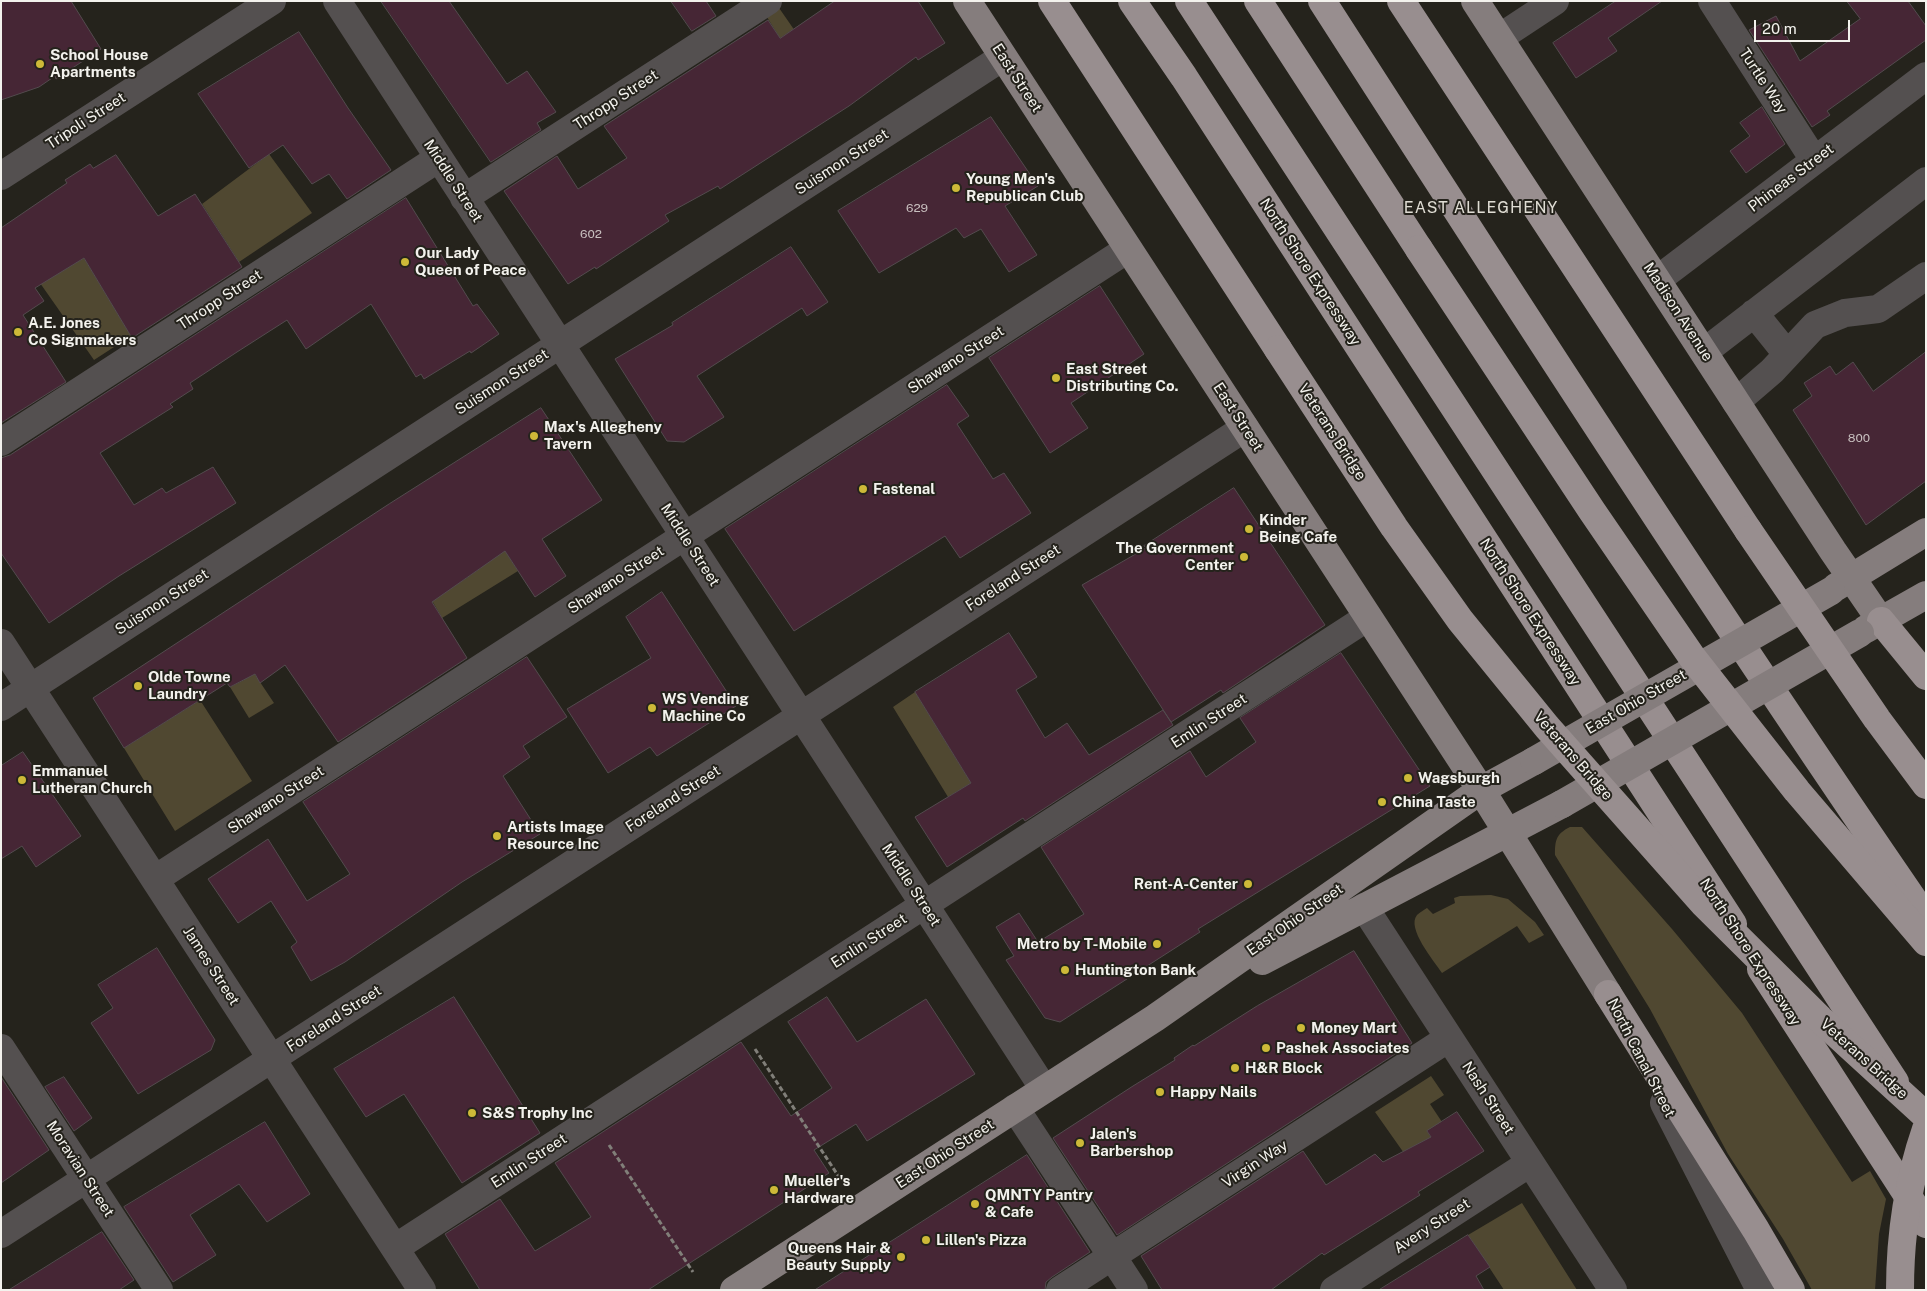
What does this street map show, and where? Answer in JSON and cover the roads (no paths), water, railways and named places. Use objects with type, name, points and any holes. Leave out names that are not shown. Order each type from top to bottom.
[{"type":"highway","name":"Veterans Bridge","points":[[1052,1],[1394,527],[1460,620],[1547,727],[1703,903],[1820,1019],[1926,1116]]},
{"type":"highway","name":"North Shore Expressway","points":[[1132,1],[1926,1224]]},
{"type":"highway","points":[[1189,1],[1926,1129],[1905,1216],[1900,1290]]},
{"type":"highway","points":[[1258,1],[1592,511],[1692,657],[1797,791],[1926,942]]},
{"type":"highway","points":[[1322,1],[1529,324],[1832,782],[1926,918]]},
{"type":"highway","points":[[1402,1],[1784,583],[1877,719],[1926,786]]},
{"type":"highway","points":[[1871,627],[1926,676]]},
{"type":"highway","points":[[1608,994],[1792,1290]]},
{"type":"main road","name":"East Street","points":[[967,1],[1509,833]]},
{"type":"main road","name":"Madison Avenue","points":[[1475,1],[1736,402],[1841,585],[1871,627]]},
{"type":"main road","name":"East Ohio Street","points":[[734,1290],[1155,1018],[1481,790],[1841,585],[1926,532]]},
{"type":"main road","name":"East Ohio Street","points":[[1155,1018],[1562,804],[1926,596]]},
{"type":"main road","name":"North Canal Street","points":[[1509,833],[1608,994]]},
{"type":"street","name":"Tripoli Street","points":[[1,176],[272,1]]},
{"type":"street","name":"Middle Street","points":[[337,1],[1044,1089]]},
{"type":"street","name":"Thropp Street","points":[[464,198],[768,1]]},
{"type":"street","points":[[1499,38],[1555,1]]},
{"type":"street","name":"Turtle Way","points":[[1712,1],[1814,160]]},
{"type":"street","name":"Suismon Street","points":[[1,707],[1003,57]]},
{"type":"street","name":"Phineas Street","points":[[1657,280],[1926,76]]},
{"type":"street","name":"Thropp Street","points":[[1,442],[439,158]]},
{"type":"street","points":[[1704,352],[1926,181]]},
{"type":"street","name":"Shawano Street","points":[[155,879],[1128,249]]},
{"type":"street","points":[[1736,402],[1772,371],[1814,325],[1845,313],[1878,308],[1926,276]]},
{"type":"street","points":[[1754,313],[1788,354]]},
{"type":"street","name":"Foreland Street","points":[[1,1234],[1245,428]]},
{"type":"street","name":"Emlin Street","points":[[395,1248],[1368,617]]},
{"type":"street","name":"James Street","points":[[1,643],[422,1290]]},
{"type":"street","name":"Nash Street","points":[[1364,907],[1613,1290]]},
{"type":"street","name":"North Canal Street","points":[[1608,994],[1760,1290]]},
{"type":"street","name":"Virgin Way","points":[[1060,1290],[1450,1038]]},
{"type":"street","name":"Moravian Street","points":[[1,1048],[158,1290]]},
{"type":"street","points":[[1015,1108],[1134,1290]]},
{"type":"street","name":"Avery Street","points":[[1334,1290],[1530,1163]]},
{"type":"place","name":"School House Apartments","points":[[40,64]]},
{"type":"place","name":"Young Men's Republican Club","points":[[956,188]]},
{"type":"place","name":"Our Lady Queen of Peace","points":[[405,262]]},
{"type":"place","name":"A.E. Jones Co Signmakers","points":[[18,332]]},
{"type":"place","name":"East Street Distributing Co.","points":[[1056,378]]},
{"type":"place","name":"Max's Allegheny Tavern","points":[[534,436]]},
{"type":"place","name":"Fastenal","points":[[863,489]]},
{"type":"place","name":"Kinder Being Cafe","points":[[1249,529]]},
{"type":"place","name":"The Government Center","points":[[1244,557]]},
{"type":"place","name":"Olde Towne Laundry","points":[[138,686]]},
{"type":"place","name":"WS Vending Machine Co","points":[[652,708]]},
{"type":"place","name":"Wagsburgh","points":[[1408,778]]},
{"type":"place","name":"Emmanuel Lutheran Church","points":[[22,780]]},
{"type":"place","name":"China Taste","points":[[1382,802]]},
{"type":"place","name":"Artists Image Resource Inc","points":[[497,836]]},
{"type":"place","name":"Rent-A-Center","points":[[1248,884]]},
{"type":"place","name":"Metro by T-Mobile","points":[[1157,944]]},
{"type":"place","name":"Huntington Bank","points":[[1065,970]]},
{"type":"place","name":"Money Mart","points":[[1301,1028]]},
{"type":"place","name":"Pashek Associates","points":[[1266,1048]]},
{"type":"place","name":"H&R Block","points":[[1235,1068]]},
{"type":"place","name":"Happy Nails","points":[[1160,1092]]},
{"type":"place","name":"S&S Trophy Inc","points":[[472,1113]]},
{"type":"place","name":"Jalen's Barbershop","points":[[1080,1143]]},
{"type":"place","name":"Mueller's Hardware","points":[[774,1190]]},
{"type":"place","name":"QMNTY Pantry & Cafe","points":[[975,1204]]},
{"type":"place","name":"Lillen's Pizza","points":[[926,1240]]},
{"type":"place","name":"Queens Hair & Beauty Supply","points":[[901,1257]]},
{"type":"district","name":"EAST ALLEGHENY","points":[[1481,208]]}]
